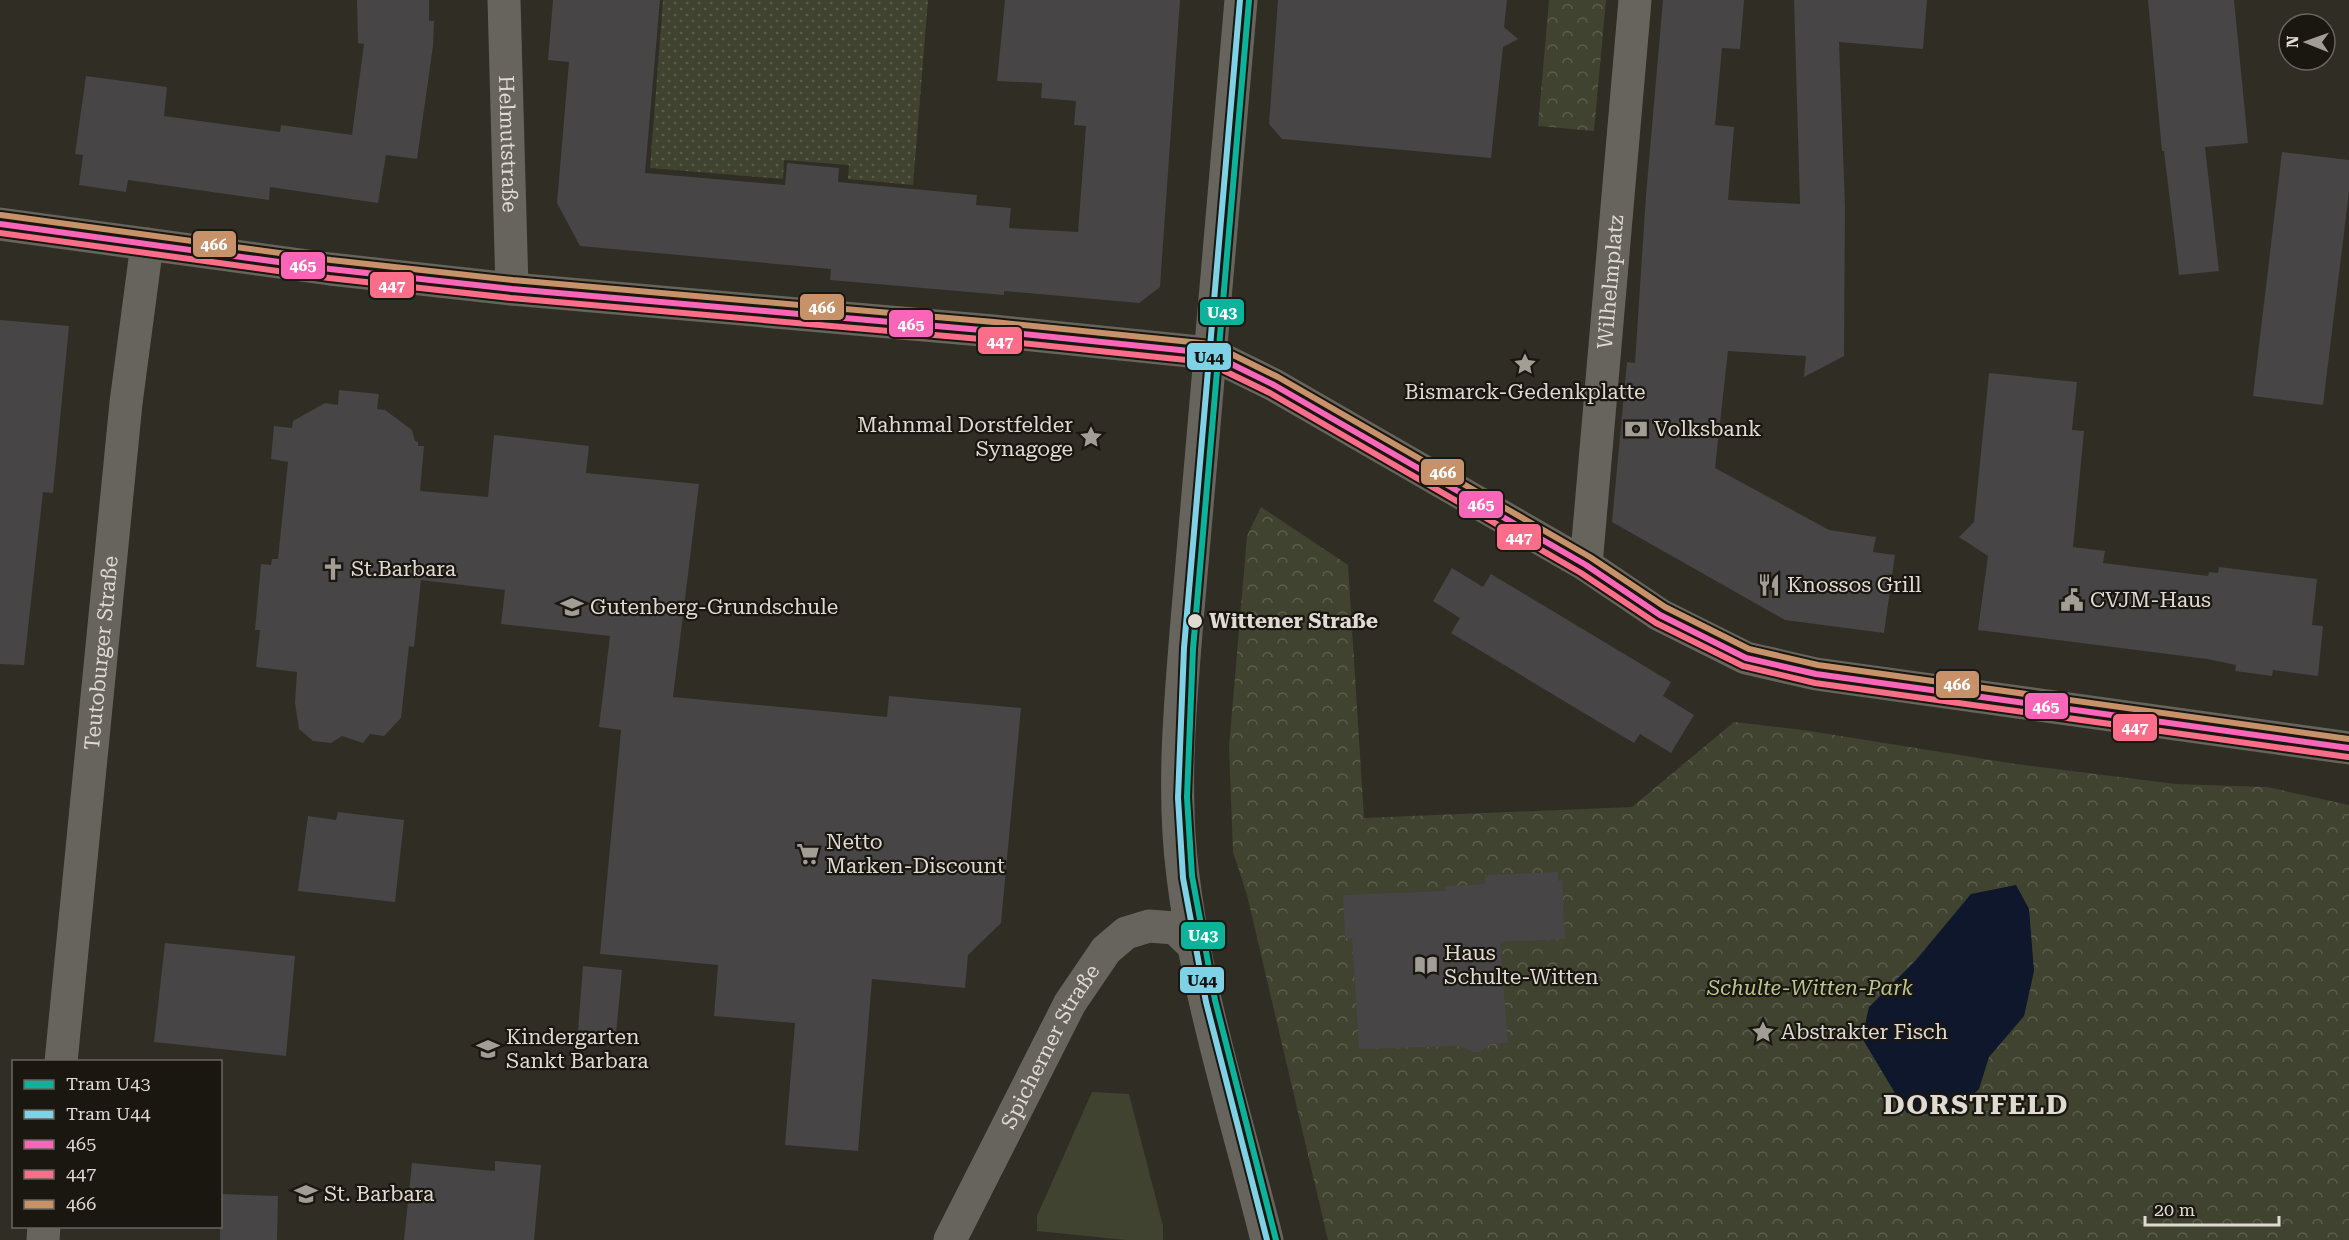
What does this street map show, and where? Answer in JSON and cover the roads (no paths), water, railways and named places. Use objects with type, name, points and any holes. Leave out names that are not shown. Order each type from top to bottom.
[{"type":"main road","points":[[0,224],[512,289],[993,330],[1209,353],[1274,385],[1586,565],[1660,615],[1746,658],[1815,674],[2349,748]]},
{"type":"street","name":"Helmutstraße","points":[[504,0],[512,289]]},
{"type":"street","points":[[1241,0],[1186,621],[1178,772],[1183,877],[1196,948],[1223,1076],[1267,1240]]},
{"type":"street","name":"Wilhelmplatz","points":[[1586,565],[1635,0]]},
{"type":"street","name":"Teutoburger Straße","points":[[61,1060],[125,414],[147,244]]},
{"type":"street","name":"Spicherner Straße","points":[[950,1240],[1070,1003],[1106,950],[1126,933],[1149,926],[1174,928],[1196,948]]},
{"type":"water","points":[[2016,885],[2029,909],[2034,971],[2024,1016],[1989,1057],[1979,1089],[1963,1104],[1935,1114],[1907,1113],[1862,1038],[1869,1007],[1916,960],[1971,894]]},
{"type":"tram line","name":"U44","points":[[1240,0],[1184,648],[1178,798],[1183,878],[1206,1002],[1267,1240]]},
{"type":"tram line","name":"U43","points":[[1249,0],[1193,649],[1187,797],[1192,876],[1215,1000],[1276,1240]]},
{"type":"place","name":"Bismarck-Gedenkplatte","points":[[1525,364]]},
{"type":"place","name":"Volksbank","points":[[1636,429]]},
{"type":"place","name":"Mahnmal Dorstfelder Synagoge","points":[[1091,437]]},
{"type":"place","name":"St.Barbara","points":[[333,569]]},
{"type":"place","name":"Knossos Grill","points":[[1769,585]]},
{"type":"place","name":"CVJM-Haus","points":[[2072,600]]},
{"type":"place","name":"Gutenberg-Grundschule","points":[[572,607]]},
{"type":"place","name":"Wittener Straße","points":[[1195,621]]},
{"type":"place","name":"Netto Marken-Discount","points":[[808,854]]},
{"type":"place","name":"Haus Schulte-Witten","points":[[1426,965]]},
{"type":"place","name":"Abstrakter Fisch","points":[[1763,1032]]},
{"type":"place","name":"Kindergarten Sankt Barbara","points":[[488,1049]]},
{"type":"place","name":"St. Barbara","points":[[306,1194]]},
{"type":"district","name":"DORSTFELD","points":[[1976,1105]]},
{"type":"park label","name":"Schulte-Witten-Park","points":[[1810,988]]}]
